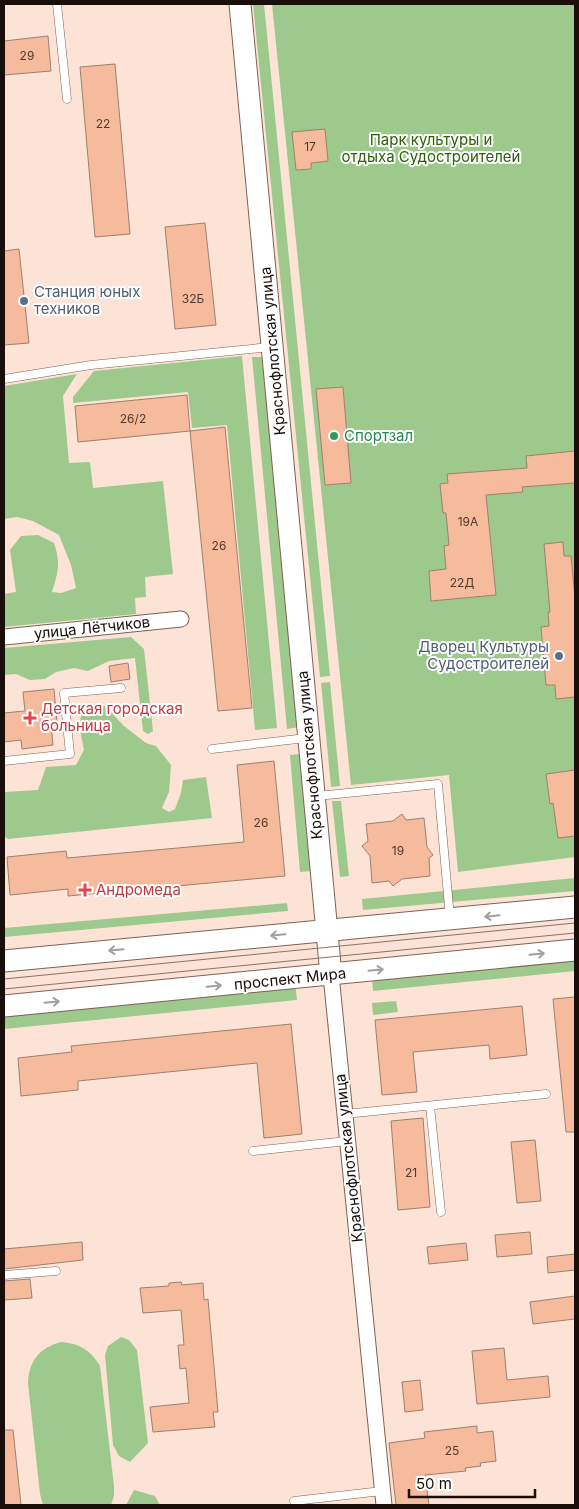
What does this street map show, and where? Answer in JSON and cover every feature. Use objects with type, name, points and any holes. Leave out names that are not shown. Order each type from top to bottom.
[{"type":"main road","name":"Краснофлотская улица","points":[[240,4],[331,975]]},
{"type":"main road","points":[[4,961],[575,907]]},
{"type":"main road","name":"проспект Мира","points":[[4,1006],[575,950]]},
{"type":"street","name":"улица Лётчиков","points":[[4,637],[181,619]]},
{"type":"street","name":"Краснофлотская улица","points":[[331,975],[383,1498]]},
{"type":"lane","points":[[57,4],[67,98]]},
{"type":"lane","points":[[4,379],[91,365],[272,347]]},
{"type":"lane","points":[[4,761],[70,754],[64,693],[120,688]]},
{"type":"lane","points":[[212,749],[308,737]]},
{"type":"lane","points":[[314,797],[438,784],[450,920]]},
{"type":"lane","points":[[344,1114],[546,1094]]},
{"type":"lane","points":[[430,1106],[440,1212]]},
{"type":"lane","points":[[253,1151],[347,1141]]},
{"type":"lane","points":[[4,1275],[56,1271]]},
{"type":"lane","points":[[294,1500],[383,1498]]},
{"type":"green space","points":[[253,4],[264,4],[330,676],[320,677]]},
{"type":"green space","name":"Парк культуры и отдыха Судостроителей","points":[[272,4],[575,4],[575,610],[548,612],[549,626],[541,627],[546,685],[555,685],[556,699],[575,697],[575,857],[458,872],[449,775],[351,785]]},
{"type":"green space","points":[[242,356],[277,728],[255,730],[227,425],[192,428],[188,392],[73,403],[73,397],[94,371]]},
{"type":"green space","points":[[252,357],[265,357],[299,727],[287,729]]},
{"type":"green space","points":[[77,374],[63,396],[69,463],[90,462],[93,488],[163,481],[173,574],[145,577],[146,597],[135,598],[136,614],[4,627],[4,594],[16,592],[10,550],[21,536],[38,535],[54,543],[58,568],[52,592],[61,593],[76,588],[71,565],[59,535],[33,521],[17,517],[4,519],[4,386]]},
{"type":"green space","points":[[131,637],[144,649],[153,731],[148,734],[143,731],[135,658],[109,661],[88,671],[74,668],[56,672],[45,679],[30,680],[16,674],[4,675],[4,648]]},
{"type":"green space","points":[[330,682],[340,786],[331,787],[321,683]]},
{"type":"green space","points":[[88,704],[105,706],[124,726],[146,743],[156,746],[171,765],[169,792],[162,808],[169,812],[175,809],[181,793],[183,780],[206,777],[212,818],[8,839],[4,836],[4,792],[38,790],[46,767],[76,765],[84,750],[80,720]]},
{"type":"green space","points":[[301,754],[311,871],[300,872],[290,755]]},
{"type":"green space","points":[[332,801],[341,801],[349,876],[340,877]]},
{"type":"green space","points":[[575,878],[575,891],[363,910],[362,899]]},
{"type":"green space","points":[[287,903],[288,911],[4,937],[4,928]]},
{"type":"green space","points":[[575,958],[575,971],[373,991],[372,977]]},
{"type":"green space","points":[[295,983],[297,1000],[4,1029],[4,1012]]},
{"type":"green space","points":[[396,1001],[398,1012],[373,1015],[372,1003]]},
{"type":"green space","points":[[121,1337],[129,1340],[137,1350],[148,1443],[130,1462],[119,1456],[113,1445],[105,1355],[108,1346]]},
{"type":"green space","points":[[61,1342],[84,1348],[100,1366],[114,1486],[114,1496],[111,1505],[43,1505],[40,1494],[28,1383],[30,1368],[37,1356],[47,1348]]},
{"type":"green space","points":[[134,1490],[155,1496],[160,1505],[126,1505]]},
{"type":"building","points":[[48,36],[51,71],[4,75],[4,41]]},
{"type":"building","points":[[115,64],[130,234],[95,237],[80,67]]},
{"type":"building","points":[[325,129],[328,161],[311,163],[311,169],[296,170],[292,132]]},
{"type":"building","points":[[205,223],[216,325],[175,329],[165,227]]},
{"type":"building","points":[[19,249],[29,343],[4,345],[4,251]]},
{"type":"building","name":"Спортзал","points":[[343,387],[351,483],[325,485],[316,389]]},
{"type":"building","points":[[187,395],[190,431],[78,442],[75,406]]},
{"type":"building","points":[[225,427],[252,708],[218,711],[190,431]]},
{"type":"building","points":[[575,451],[575,483],[522,487],[523,492],[486,495],[496,595],[431,601],[429,571],[446,569],[444,546],[449,545],[446,513],[443,513],[440,484],[448,483],[447,474],[527,468],[526,456]]},
{"type":"building","points":[[563,542],[564,556],[571,556],[575,598],[575,697],[556,699],[555,685],[546,685],[541,627],[549,626],[548,612],[550,612],[544,544]]},
{"type":"building","points":[[128,663],[130,679],[111,682],[109,666]]},
{"type":"building","name":"Детская городская больница","points":[[54,689],[57,723],[51,723],[53,745],[22,749],[21,740],[4,742],[4,713],[25,711],[23,692]]},
{"type":"building","points":[[274,761],[285,876],[68,896],[68,889],[10,895],[7,857],[66,851],[67,858],[244,842],[237,765]]},
{"type":"building","points":[[575,770],[575,836],[558,838],[553,803],[550,804],[546,774]]},
{"type":"building","points":[[402,814],[406,820],[424,818],[427,847],[433,855],[429,858],[430,876],[402,879],[393,886],[389,881],[372,883],[370,856],[362,846],[368,841],[366,824],[393,821]]},
{"type":"building","points":[[575,997],[575,1132],[566,1132],[553,999]]},
{"type":"building","points":[[522,1006],[527,1055],[490,1059],[489,1045],[413,1052],[417,1092],[382,1095],[375,1020]]},
{"type":"building","points":[[291,1024],[302,1134],[264,1138],[257,1063],[78,1081],[78,1090],[21,1096],[18,1058],[72,1052],[71,1046]]},
{"type":"building","points":[[423,1118],[430,1207],[398,1210],[391,1121]]},
{"type":"building","points":[[535,1140],[541,1201],[517,1203],[511,1142]]},
{"type":"building","points":[[530,1232],[532,1254],[497,1257],[495,1235]]},
{"type":"building","points":[[82,1242],[83,1260],[4,1269],[4,1249]]},
{"type":"building","points":[[466,1243],[468,1260],[429,1264],[427,1247]]},
{"type":"building","points":[[575,1254],[575,1270],[548,1273],[547,1257]]},
{"type":"building","points":[[30,1279],[32,1298],[4,1300],[4,1281]]},
{"type":"building","points":[[181,1282],[182,1285],[203,1283],[204,1300],[208,1299],[218,1412],[213,1412],[215,1427],[153,1432],[150,1407],[189,1403],[186,1368],[180,1369],[178,1345],[184,1345],[181,1310],[143,1313],[140,1288],[169,1286],[169,1283]]},
{"type":"building","points":[[575,1296],[575,1319],[533,1324],[530,1302]]},
{"type":"building","points":[[504,1348],[507,1380],[548,1376],[550,1397],[477,1404],[472,1351]]},
{"type":"building","points":[[420,1380],[423,1410],[405,1412],[402,1382]]},
{"type":"building","points":[[477,1426],[477,1433],[493,1431],[496,1461],[480,1463],[481,1466],[465,1468],[466,1471],[425,1475],[429,1505],[396,1505],[389,1443],[425,1438],[424,1432]]},
{"type":"building","points":[[4,1430],[13,1430],[21,1505],[4,1505]]},
{"type":"tram line","points":[[4,979],[575,923]]},
{"type":"tram line","points":[[4,989],[575,933]]},
{"type":"place","name":"Станция юных техников","points":[[24,301]]},
{"type":"place","name":"Спортзал","points":[[334,436]]},
{"type":"place","name":"Дворец Культуры Судостроителей","points":[[559,656]]},
{"type":"place","name":"Детская городская больница","points":[[30,718]]},
{"type":"place","name":"Андромеда","points":[[85,890]]}]
